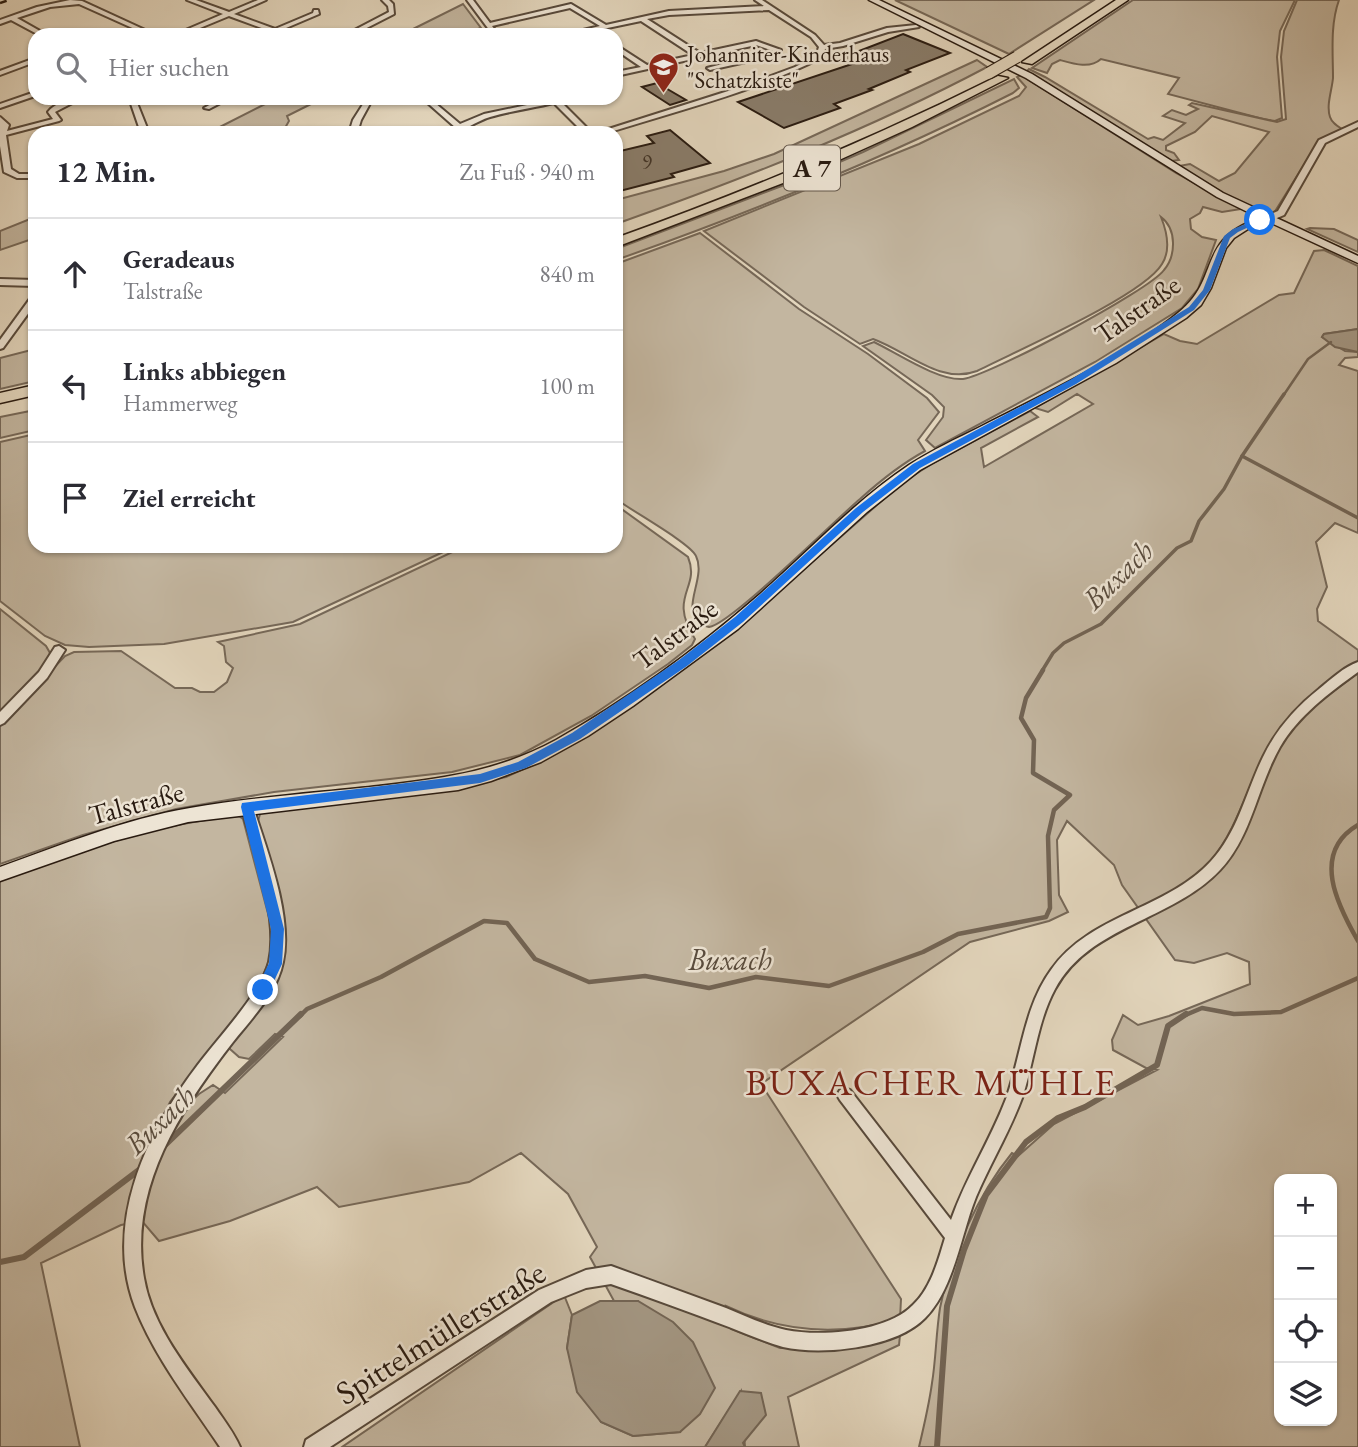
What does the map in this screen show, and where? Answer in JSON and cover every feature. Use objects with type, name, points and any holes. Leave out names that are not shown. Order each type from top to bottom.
[{"type":"highway","name":"A 7","points":[[1023,60],[1105,0]]},
{"type":"highway","name":"A 7","points":[[623,240],[827,162],[898,130],[1123,0]]},
{"type":"highway","name":"A 7","points":[[623,228],[807,159],[996,75]]},
{"type":"highway","points":[[0,398],[28,392]]},
{"type":"highway","points":[[0,410],[28,404]]},
{"type":"street","points":[[194,28],[263,0]]},
{"type":"street","points":[[362,28],[392,13],[391,5],[385,0]]},
{"type":"street","points":[[470,0],[490,28]]},
{"type":"street","points":[[623,126],[689,107],[797,68],[819,57],[822,47],[818,40],[758,0]]},
{"type":"street","points":[[873,0],[1029,76],[1192,179],[1267,219],[1358,260]]},
{"type":"street","points":[[195,1],[263,28]]},
{"type":"street","points":[[0,22],[70,2],[80,2],[138,28]]},
{"type":"street","points":[[488,25],[571,6],[603,25]]},
{"type":"street","points":[[592,28],[680,12],[770,8]]},
{"type":"street","points":[[289,28],[316,14],[316,11]]},
{"type":"street","points":[[12,18],[31,28]]},
{"type":"street","points":[[640,18],[698,55]]},
{"type":"street","points":[[822,47],[841,45],[887,30],[916,27]]},
{"type":"street","points":[[623,72],[756,43],[778,50],[773,54],[710,68]]},
{"type":"street","points":[[623,52],[646,67]]},
{"type":"street","points":[[0,73],[28,63]]},
{"type":"street","points":[[0,106],[28,96]]},
{"type":"street","points":[[33,126],[57,120],[51,112],[62,105]]},
{"type":"street","points":[[135,105],[142,126]]},
{"type":"street","points":[[207,108],[213,105]]},
{"type":"street","points":[[355,126],[366,105]]},
{"type":"street","points":[[432,105],[452,126]]},
{"type":"street","points":[[465,126],[489,116],[534,105]]},
{"type":"street","points":[[559,105],[581,126]]},
{"type":"street","points":[[0,119],[5,125],[2,134],[7,170],[17,176],[28,176]]},
{"type":"street","points":[[1267,219],[1281,212],[1322,142],[1358,124]]},
{"type":"street","points":[[2,134],[28,127]]},
{"type":"street","name":"Talstraße","points":[[0,874],[113,835],[166,820],[247,807],[480,779],[522,765],[576,736],[683,663],[739,619],[859,510],[917,466],[1073,382],[1191,309],[1206,290],[1227,237],[1241,227],[1267,219]]},
{"type":"street","points":[[0,282],[28,283]]},
{"type":"street","points":[[0,346],[28,308]]},
{"type":"street","points":[[0,720],[43,675],[59,650]]},
{"type":"street","name":"Spittelmüllerstraße","points":[[313,1447],[545,1296],[586,1279],[611,1275],[786,1339],[841,1340],[868,1336],[903,1325],[920,1311],[932,1292],[966,1200],[1008,1114],[1042,1002],[1055,974],[1093,937],[1160,906],[1192,887],[1215,866],[1234,841],[1279,739],[1310,704],[1358,666]]},
{"type":"street","points":[[231,1447],[159,1336],[144,1307],[135,1278],[132,1251],[143,1176],[152,1150],[182,1096],[263,990],[275,964],[277,929],[247,807]]},
{"type":"street","points":[[845,1095],[953,1235]]},
{"type":"shaded area","points":[[895,0],[1094,0],[1009,54]]},
{"type":"shaded area","points":[[1133,0],[1295,0],[1280,31],[1277,57],[1282,118],[1275,121],[1263,119],[1168,94],[1179,78],[1101,59],[1087,65],[1060,60],[1052,64],[1047,73],[1032,68]]},
{"type":"shaded area","points":[[1297,0],[1339,0],[1333,29],[1333,78],[1329,108],[1332,121],[1342,129],[1317,144],[1274,213],[1252,209],[1239,203],[1179,166],[1190,164],[1219,181],[1235,173],[1269,132],[1212,116],[1195,132],[1166,146],[1166,150],[1174,153],[1179,160],[1171,161],[1026,72],[1029,69],[1045,77],[1148,139],[1154,137],[1163,140],[1185,123],[1163,116],[1172,110],[1186,115],[1198,109],[1189,105],[1192,103],[1277,122],[1286,119],[1281,57],[1284,31]]},
{"type":"shaded area","points":[[463,4],[481,28],[415,28]]},
{"type":"shaded area","points":[[977,60],[987,67],[851,132],[758,171],[623,221],[623,198],[724,171],[774,154]]},
{"type":"shaded area","points":[[1021,75],[1176,173],[1241,209],[1222,212],[1203,207],[1200,213],[1190,219],[1191,229],[1202,237],[1216,240],[1198,289],[1182,308],[1095,362],[935,448],[926,440],[943,417],[944,407],[932,395],[863,346],[874,342],[930,371],[953,378],[963,379],[1003,364],[1100,313],[1152,281],[1164,270],[1171,258],[1173,243],[1170,228],[1161,217],[1166,235],[1165,259],[1150,277],[1077,322],[977,371],[963,374],[950,374],[924,365],[873,339],[860,344],[804,307],[704,231],[919,144],[1019,96],[1026,87],[1017,77]]},
{"type":"shaded area","points":[[1014,79],[1019,88],[965,117],[867,162],[717,223],[623,257],[623,246],[795,181],[863,152]]},
{"type":"shaded area","points":[[263,105],[309,105],[287,116],[289,121],[286,126],[222,126]]},
{"type":"shaded area","points":[[28,220],[28,240],[0,250],[0,231]]},
{"type":"shaded area","points":[[1307,229],[1334,229],[1358,240],[1358,252]]},
{"type":"shaded area","points":[[700,233],[799,309],[868,354],[927,398],[939,412],[918,440],[925,451],[883,479],[760,591],[721,622],[709,627],[693,615],[699,566],[696,556],[672,535],[623,504],[623,261]]},
{"type":"shaded area","points":[[1324,250],[1358,266],[1358,329],[1324,334],[1322,337],[1345,351],[1358,352],[1358,357],[1345,358],[1339,365],[1358,371],[1358,533],[1335,523],[1316,542],[1327,587],[1317,609],[1318,621],[1358,650],[1358,661],[1312,696],[1282,726],[1265,754],[1230,832],[1210,863],[1219,869],[1240,839],[1266,775],[1289,732],[1317,704],[1358,673],[1358,1447],[919,1447],[931,1391],[940,1308],[951,1267],[977,1206],[1000,1169],[1012,1153],[1018,1156],[1054,1124],[1157,1070],[1146,1068],[1113,1050],[1112,1040],[1123,1015],[1138,1025],[1169,1016],[1250,984],[1249,962],[1227,953],[1194,963],[1175,960],[1122,885],[1114,865],[1067,821],[1057,840],[1059,895],[1068,912],[1049,921],[970,942],[761,1084],[901,1299],[900,1319],[856,1328],[834,1329],[812,1329],[769,1322],[726,1306],[731,1329],[780,1348],[857,1348],[900,1335],[899,1345],[788,1397],[799,1447],[745,1447],[741,1391],[705,1447],[342,1447],[564,1295],[572,1315],[567,1348],[601,1422],[633,1436],[680,1432],[638,1301],[614,1301],[590,1257],[597,1247],[568,1194],[521,1153],[469,1182],[339,1207],[317,1187],[230,1221],[159,1241],[142,1221],[121,1225],[41,1263],[80,1447],[0,1447],[0,880],[88,849],[148,832],[208,820],[239,816],[243,819],[271,925],[271,956],[258,988],[170,1102],[155,1135],[199,1094],[213,1085],[225,1093],[283,1037],[275,1034],[249,1059],[239,1057],[230,1049],[230,1044],[276,981],[265,846],[258,821],[261,811],[482,782],[506,777],[541,761],[596,730],[729,635],[902,483],[933,463],[1030,411],[1038,417],[981,448],[984,467],[1093,404],[1077,394],[1048,412],[1035,408],[1164,334],[1197,344],[1279,295],[1294,293],[1314,251]]},
{"type":"shaded area","points":[[1358,329],[1358,352],[1335,347],[1322,337],[1324,334]]},
{"type":"shaded area","points":[[28,351],[28,383],[0,389],[0,358]]},
{"type":"shaded area","points":[[28,411],[28,432],[0,438],[0,417]]},
{"type":"shaded area","points":[[28,436],[28,553],[441,553],[293,622],[164,644],[89,647],[65,645],[45,636],[0,601],[0,442]]},
{"type":"shaded area","points":[[623,510],[688,557],[691,577],[684,612],[695,639],[692,645],[668,664],[591,716],[520,755],[452,772],[274,792],[176,809],[83,835],[0,864],[0,724],[65,656],[74,652],[121,651],[175,688],[214,692],[227,682],[233,668],[226,662],[224,646],[218,642],[300,624],[450,553],[623,553]]},
{"type":"shaded area","points":[[0,609],[46,646],[50,653],[47,664],[0,717]]},
{"type":"shaded area","points":[[600,1301],[638,1301],[673,1322],[693,1342],[715,1388],[700,1414],[680,1432],[633,1436],[601,1422],[577,1392],[567,1348],[572,1315]]},
{"type":"shaded area","points":[[740,1391],[761,1393],[766,1415],[743,1443],[745,1447],[705,1447]]},
{"type":"building","points":[[903,34],[950,53],[906,70],[910,72],[869,89],[872,90],[834,104],[840,108],[784,128],[738,102],[852,64],[841,58]]},
{"type":"building","name":"Johanniter-Kinderhaus \"Schatzkiste\"","points":[[657,83],[686,100],[670,105],[642,87]]},
{"type":"building","points":[[670,130],[710,163],[671,174],[674,177],[623,190],[623,150],[654,143],[647,136]]},
{"type":"waterway","name":"Buxach","points":[[1283,396],[1308,359],[1331,342]]},
{"type":"waterway","name":"Buxach","points":[[1242,456],[1284,394]]},
{"type":"waterway","name":"Buxach","points":[[1042,671],[1053,653],[1064,643],[1101,624],[1177,548],[1191,541],[1199,521],[1224,489],[1242,456]]},
{"type":"waterway","name":"Buxach","points":[[1242,456],[1358,518]]},
{"type":"waterway","name":"Buxach","points":[[300,1016],[307,1009],[381,977],[484,921],[507,923],[535,959],[589,982],[645,976],[709,988],[756,977],[829,986],[923,952],[958,934],[1046,917],[1050,908],[1048,836],[1054,810],[1070,795],[1033,773],[1034,740],[1021,718],[1026,698],[1043,670]]},
{"type":"waterway","name":"Buxach","points":[[1358,825],[1343,837],[1335,850],[1332,865],[1332,880],[1337,896],[1358,941]]},
{"type":"waterway","name":"Buxach","points":[[1183,1016],[1202,1008],[1234,1014],[1281,1012],[1358,978]]},
{"type":"waterway","name":"Buxach","points":[[164,1146],[301,1014]]},
{"type":"waterway","name":"Buxach","points":[[937,1447],[947,1306],[964,1250],[986,1195],[1026,1142],[1058,1118],[1085,1107],[1157,1065],[1168,1026],[1183,1016]]},
{"type":"waterway","name":"Buxach","points":[[0,1262],[24,1257],[143,1167]]},
{"type":"railway","points":[[0,3],[9,0]]},
{"type":"place","name":"Johanniter-Kinderhaus \"Schatzkiste\"","points":[[664,94]]},
{"type":"district","name":"BUXACHER MÜHLE","points":[[931,1082]]},
{"type":"route","points":[[263,990],[275,964],[277,929],[247,807],[480,779],[522,765],[576,736],[683,663],[739,619],[778,587],[859,510],[898,479],[937,454],[1073,382],[1178,319],[1202,297],[1220,248],[1227,237],[1235,230],[1260,220]]}]
